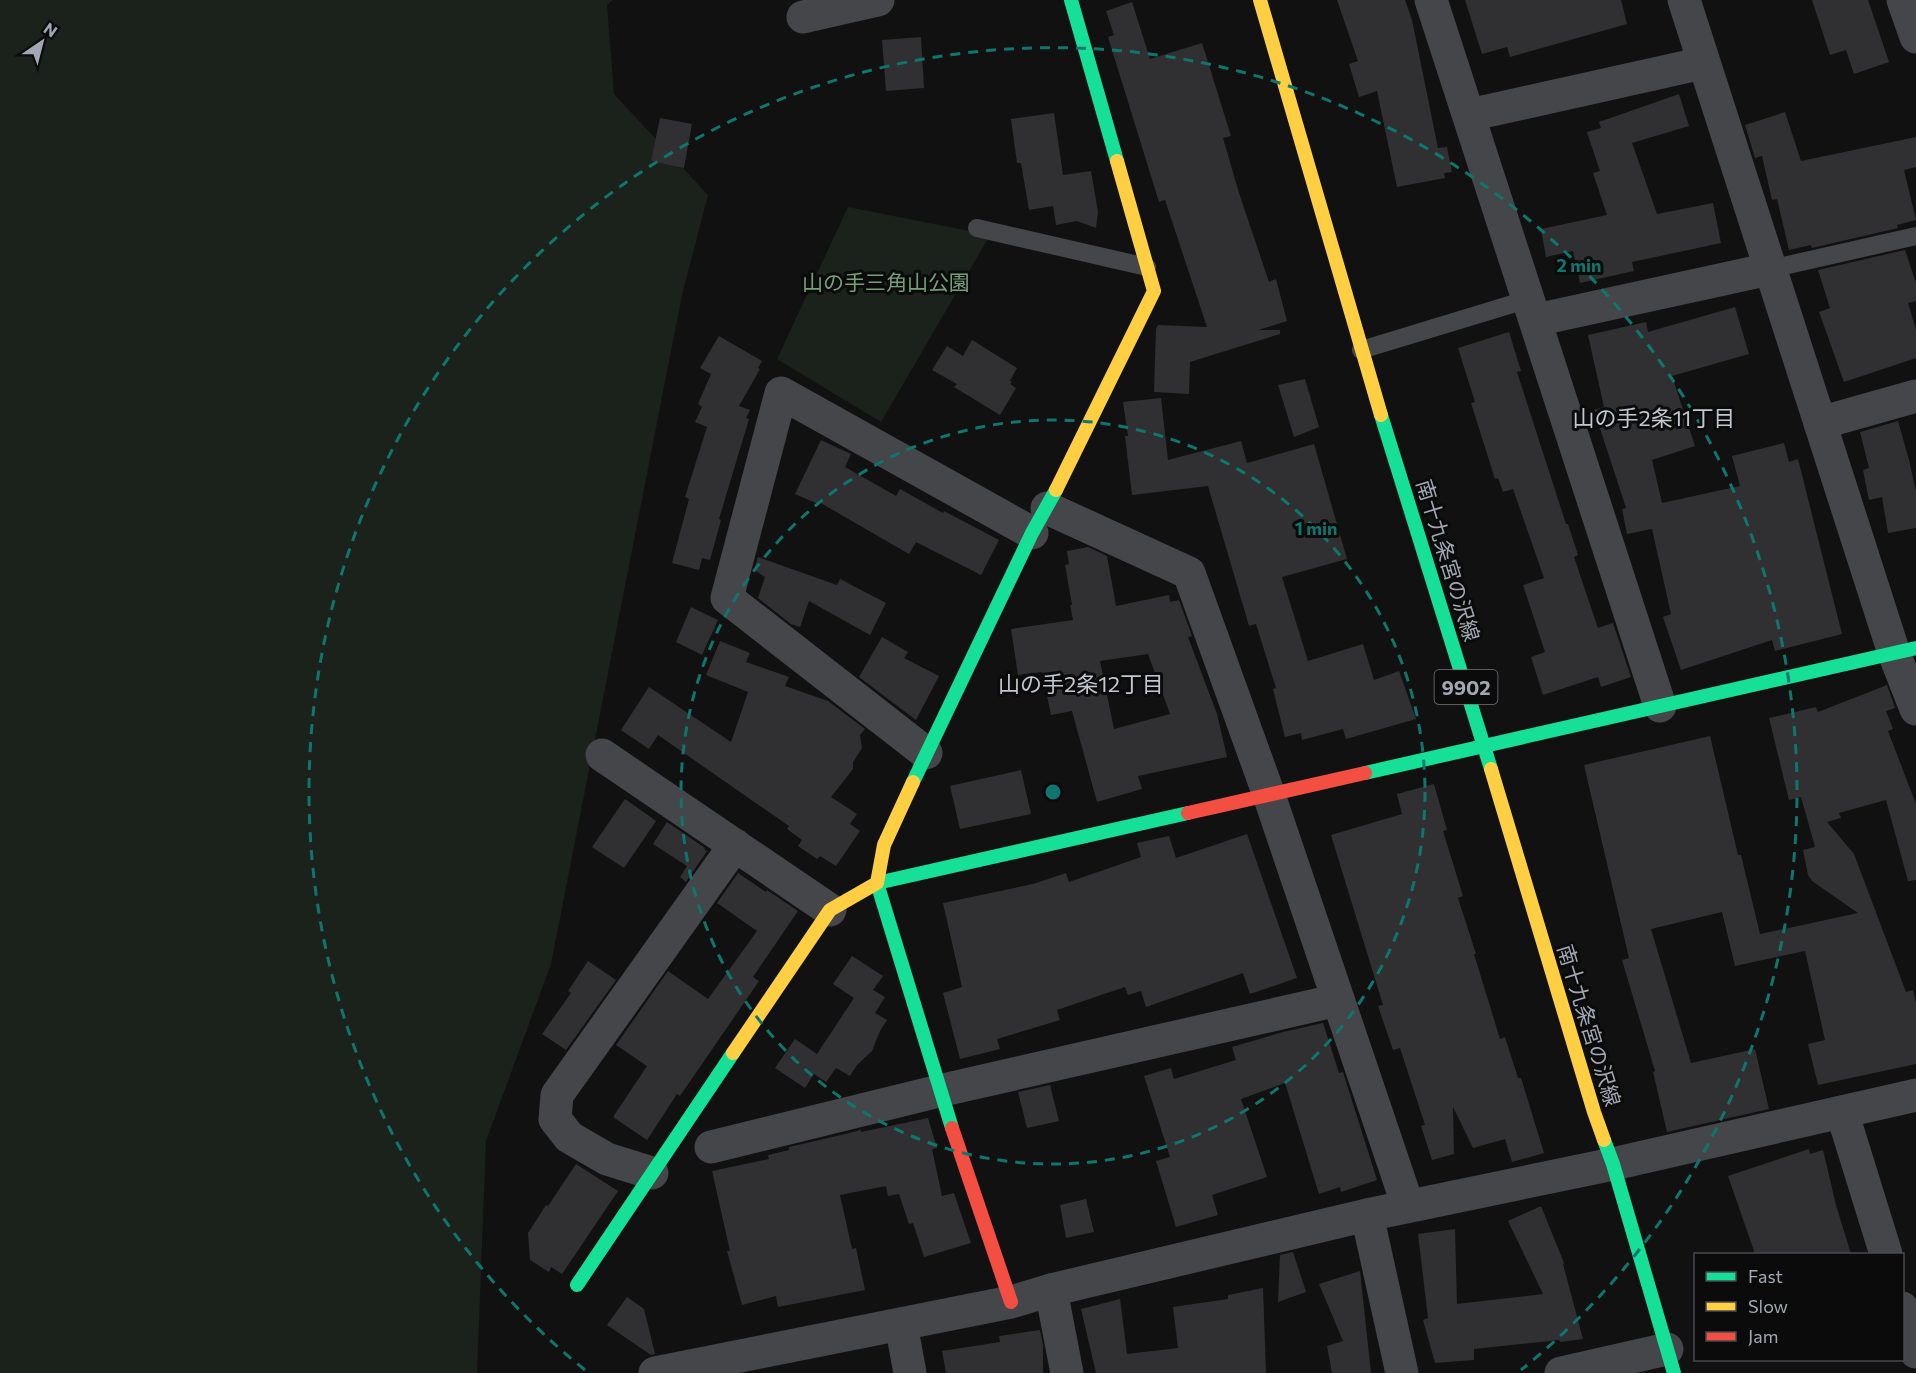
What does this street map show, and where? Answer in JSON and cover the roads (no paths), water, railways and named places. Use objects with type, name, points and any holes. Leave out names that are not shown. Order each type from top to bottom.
[{"type":"street","points":[[803,17],[878,0]]},
{"type":"street","points":[[1011,1302],[939,1091],[877,884],[884,845],[926,753],[1154,291],[1071,0]]},
{"type":"street","name":"南十九条宮の沢線","points":[[1260,0],[1361,350],[1594,1112],[1613,1164],[1671,1361]]},
{"type":"street","points":[[1431,0],[1660,706]]},
{"type":"street","points":[[1684,0],[1820,423],[1905,650],[1916,709]]},
{"type":"street","points":[[1904,0],[1916,37]]},
{"type":"street","points":[[1469,115],[1703,63]]},
{"type":"street","points":[[1533,310],[1770,269]]},
{"type":"street","points":[[926,753],[727,598],[781,393],[1040,521],[1189,573],[1269,795],[1408,1206]]},
{"type":"street","points":[[1820,423],[1916,396]]},
{"type":"street","points":[[577,1285],[830,910],[877,884],[1905,650]]},
{"type":"street","points":[[602,755],[830,910]]},
{"type":"street","points":[[652,1173],[607,1160],[569,1137],[555,1119],[557,1095],[735,845]]},
{"type":"street","points":[[711,1147],[939,1091],[1338,1000]]},
{"type":"street","points":[[655,1373],[1011,1302],[1051,1290],[1366,1215],[1613,1164],[1916,1095]]},
{"type":"street","points":[[1842,1112],[1886,1253]]},
{"type":"street","points":[[1366,1215],[1402,1373]]},
{"type":"street","points":[[1051,1290],[1067,1373]]},
{"type":"street","points":[[1904,1314],[1916,1352]]},
{"type":"street","points":[[901,1324],[910,1373]]},
{"type":"street","points":[[1561,1373],[1671,1361]]},
{"type":"lane","points":[[977,228],[1147,267]]},
{"type":"lane","points":[[1770,269],[1916,236]]},
{"type":"lane","points":[[1361,350],[1533,310]]},
{"type":"district","name":"山の手2条11丁目","points":[[1654,417]]},
{"type":"district","name":"山の手2条12丁目","points":[[1081,683]]},
{"type":"park label","name":"山の手三角山公園","points":[[886,281]]}]
